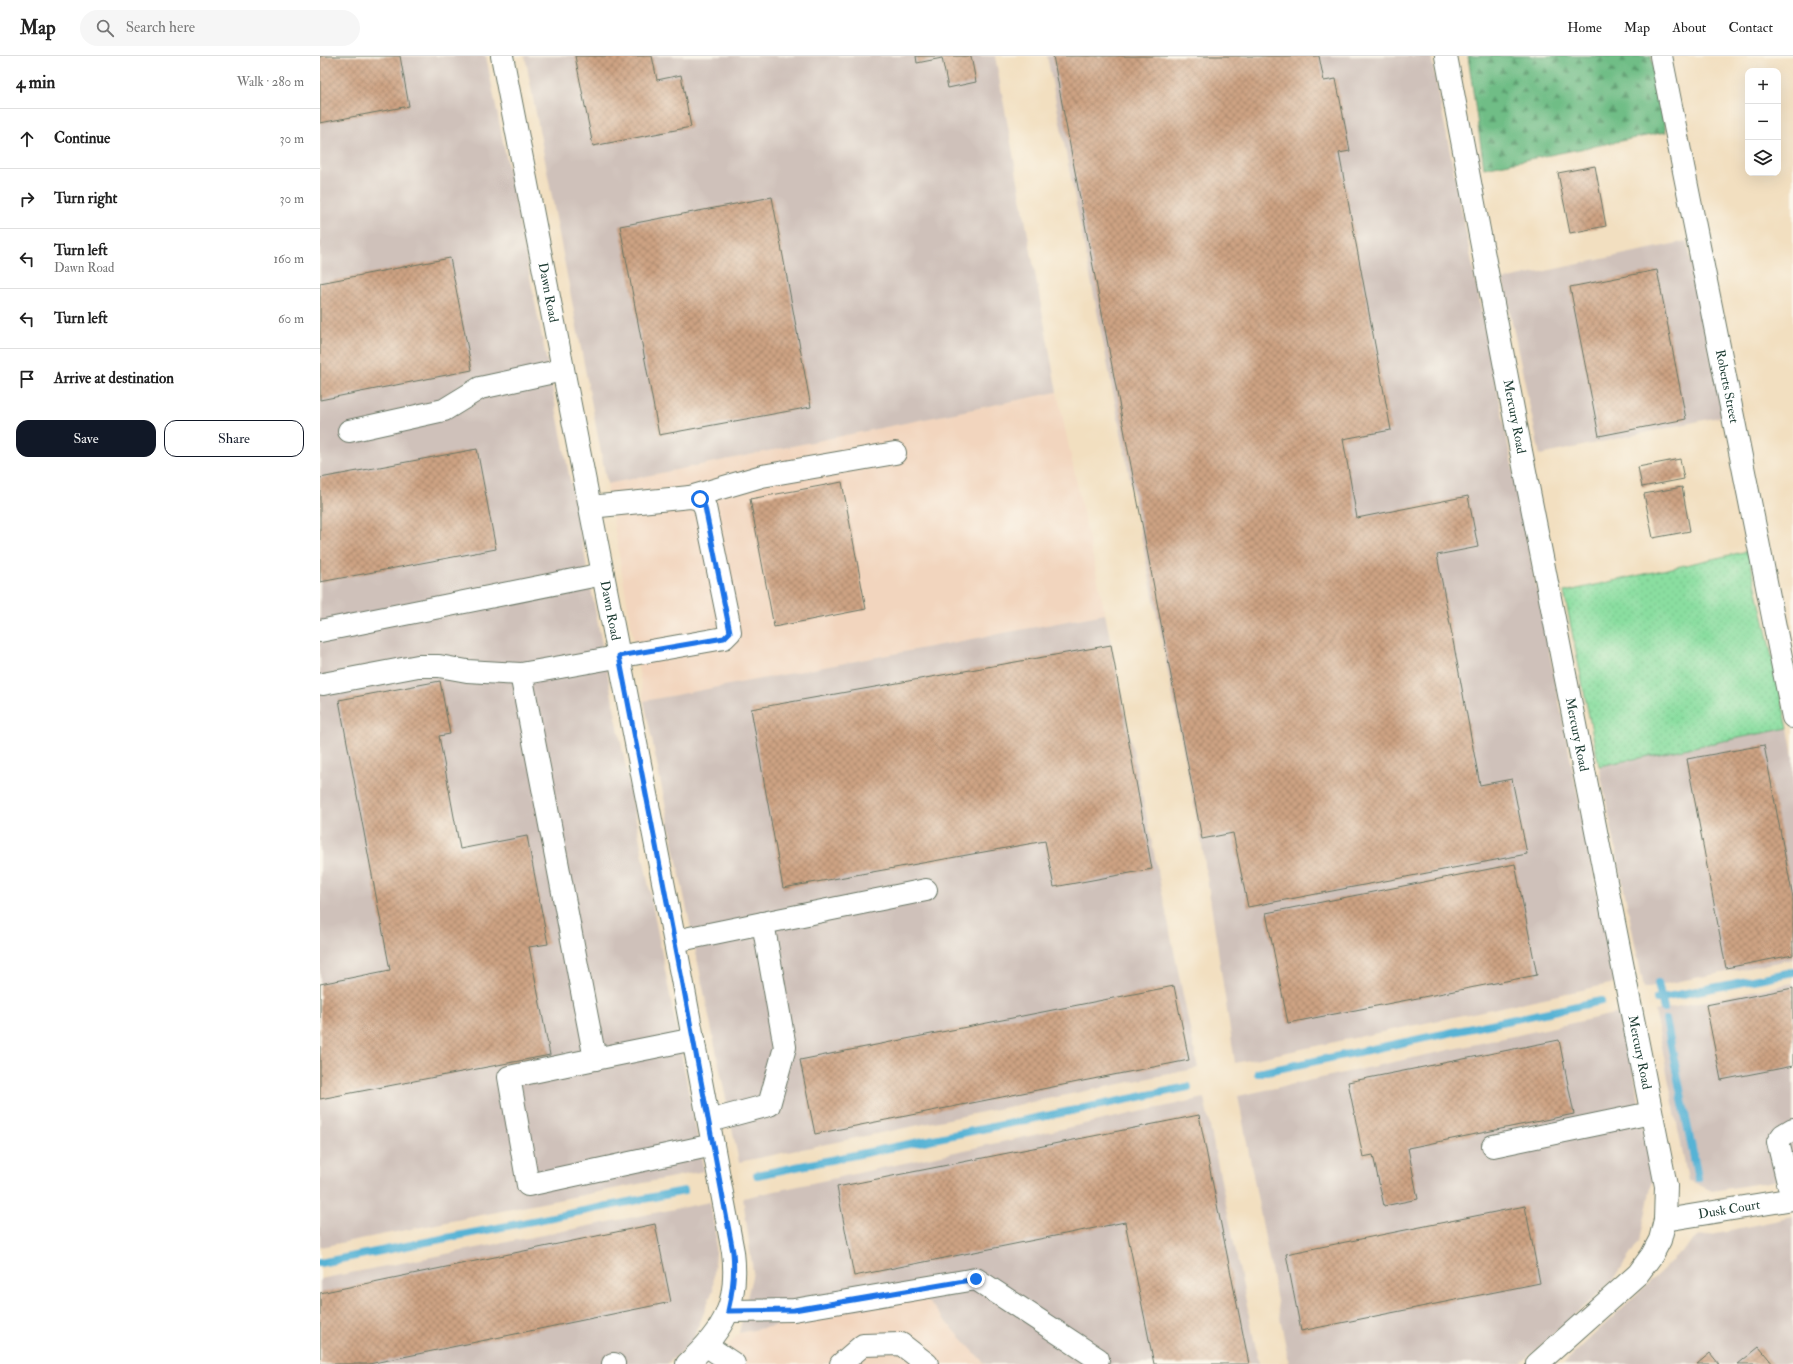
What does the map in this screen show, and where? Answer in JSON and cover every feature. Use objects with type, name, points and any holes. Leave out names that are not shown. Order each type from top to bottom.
[{"type":"street","name":"Dawn Road","points":[[502,56],[694,1039],[735,1270],[734,1288],[728,1311],[721,1326],[707,1346],[687,1364]]},
{"type":"street","name":"Mercury Road","points":[[1446,56],[1520,446],[1666,1186],[1665,1220],[1660,1240],[1652,1255],[1638,1274],[1537,1364]]},
{"type":"street","name":"Roberts Street","points":[[1661,56],[1793,717]]},
{"type":"street","points":[[349,431],[444,410],[480,388],[563,370]]},
{"type":"street","points":[[590,507],[690,497],[762,476],[895,453]]},
{"type":"street","points":[[322,684],[418,666],[439,666],[467,671],[521,674],[724,638],[730,632],[705,507],[700,499],[690,497]]},
{"type":"street","points":[[320,631],[603,574]]},
{"type":"street","points":[[521,674],[595,1059]]},
{"type":"street","points":[[675,941],[926,890]]},
{"type":"street","points":[[708,1121],[769,1105],[785,1047],[763,923]]},
{"type":"street","points":[[694,1039],[508,1077],[528,1185],[713,1145]]},
{"type":"street","points":[[1493,1146],[1651,1113]]},
{"type":"street","points":[[1792,1199],[1778,1142],[1783,1135],[1793,1129]]},
{"type":"street","name":"Dusk Court","points":[[1665,1220],[1792,1199]]},
{"type":"street","points":[[728,1311],[794,1310],[976,1279],[1098,1359]]},
{"type":"street","points":[[840,1364],[863,1345],[901,1344],[927,1364]]},
{"type":"street","points":[[707,1346],[734,1364]]},
{"type":"shaded area","points":[[320,56],[486,56],[560,428],[704,1171],[320,1247]]},
{"type":"shaded area","points":[[525,56],[995,56],[1057,392],[607,484]]},
{"type":"shaded area","points":[[1047,56],[1431,56],[1615,983],[1235,1063],[1202,845]]},
{"type":"shaded area","points":[[1687,241],[1723,416],[1540,455],[1503,280]]},
{"type":"shaded area","points":[[1057,392],[1105,614],[644,701],[607,484]]},
{"type":"shaded area","points":[[1105,614],[1198,1068],[739,1162],[644,701]]},
{"type":"shaded area","points":[[1788,728],[1793,756],[1793,959],[1644,988],[1599,766]]},
{"type":"shaded area","points":[[1793,983],[1793,1178],[1712,1191],[1688,1180],[1655,1011]]},
{"type":"shaded area","points":[[1623,1012],[1653,1178],[1640,1240],[1613,1280],[1520,1364],[1289,1364],[1238,1096]]},
{"type":"shaded area","points":[[1204,1098],[1259,1364],[985,1364],[923,1296],[739,1333],[753,1272],[743,1198]]},
{"type":"shaded area","points":[[710,1202],[716,1236],[713,1290],[692,1342],[667,1364],[320,1364],[320,1279]]},
{"type":"shaded area","points":[[1793,1217],[1793,1364],[1563,1364],[1697,1237]]},
{"type":"shaded area","points":[[923,1296],[985,1364],[713,1364],[739,1333]]},
{"type":"green space","points":[[1468,56],[1651,56],[1666,132],[1484,168]]},
{"type":"green space","points":[[1748,551],[1788,728],[1599,766],[1564,592]]},
{"type":"building","points":[[320,56],[400,56],[409,106],[320,123]]},
{"type":"building","points":[[575,56],[652,56],[657,80],[681,75],[691,127],[593,146]]},
{"type":"building","points":[[916,56],[971,56],[976,82],[948,88],[942,58],[917,63]]},
{"type":"building","points":[[1053,56],[1319,56],[1324,81],[1336,79],[1350,151],[1339,153],[1391,430],[1343,439],[1357,518],[1468,496],[1478,547],[1437,555],[1480,785],[1512,779],[1527,854],[1248,907],[1233,833],[1202,839]]},
{"type":"building","points":[[1595,166],[1606,226],[1570,233],[1558,173]]},
{"type":"building","points":[[772,197],[811,407],[659,435],[620,226]]},
{"type":"building","points":[[450,258],[472,370],[320,400],[320,283]]},
{"type":"building","points":[[1657,270],[1686,419],[1599,436],[1570,287]]},
{"type":"building","points":[[477,449],[496,549],[320,582],[320,478]]},
{"type":"building","points":[[1680,459],[1684,479],[1642,487],[1638,467]]},
{"type":"building","points":[[842,482],[866,609],[774,627],[750,499]]},
{"type":"building","points":[[1682,487],[1690,531],[1653,538],[1644,494]]},
{"type":"building","points":[[1111,645],[1152,869],[1054,887],[1045,841],[783,888],[751,709]]},
{"type":"building","points":[[440,681],[450,734],[439,736],[460,849],[527,836],[548,944],[529,947],[550,1055],[320,1099],[320,984],[390,970],[339,700]]},
{"type":"building","points":[[1764,745],[1793,898],[1793,955],[1726,968],[1687,759]]},
{"type":"building","points":[[1515,864],[1537,975],[1288,1023],[1266,913]]},
{"type":"building","points":[[1174,986],[1189,1060],[815,1134],[800,1060]]},
{"type":"building","points":[[1793,988],[1793,1066],[1721,1080],[1706,1005]]},
{"type":"building","points":[[1559,1040],[1574,1114],[1408,1148],[1418,1199],[1384,1206],[1373,1155],[1363,1157],[1348,1082]]},
{"type":"building","points":[[1199,1115],[1249,1364],[1154,1364],[1125,1222],[854,1276],[837,1187]]},
{"type":"building","points":[[1525,1206],[1540,1283],[1301,1331],[1286,1254]]},
{"type":"building","points":[[655,1224],[671,1302],[369,1364],[320,1364],[320,1293]]},
{"type":"building","points":[[1759,1347],[1773,1364],[1738,1364]]},
{"type":"building","points":[[1710,1353],[1719,1364],[1697,1364]]},
{"type":"waterway","points":[[1657,999],[1793,972]]},
{"type":"waterway","points":[[1658,983],[1664,1009]]},
{"type":"waterway","points":[[1258,1073],[1601,1001]]},
{"type":"waterway","points":[[1666,1020],[1698,1178]]},
{"type":"waterway","points":[[757,1175],[1188,1087]]},
{"type":"waterway","points":[[320,1263],[684,1191]]},
{"type":"route","points":[[700,499],[705,507],[730,632],[724,638],[619,656],[733,1252],[735,1270],[734,1288],[728,1311],[794,1310],[976,1279]]}]
